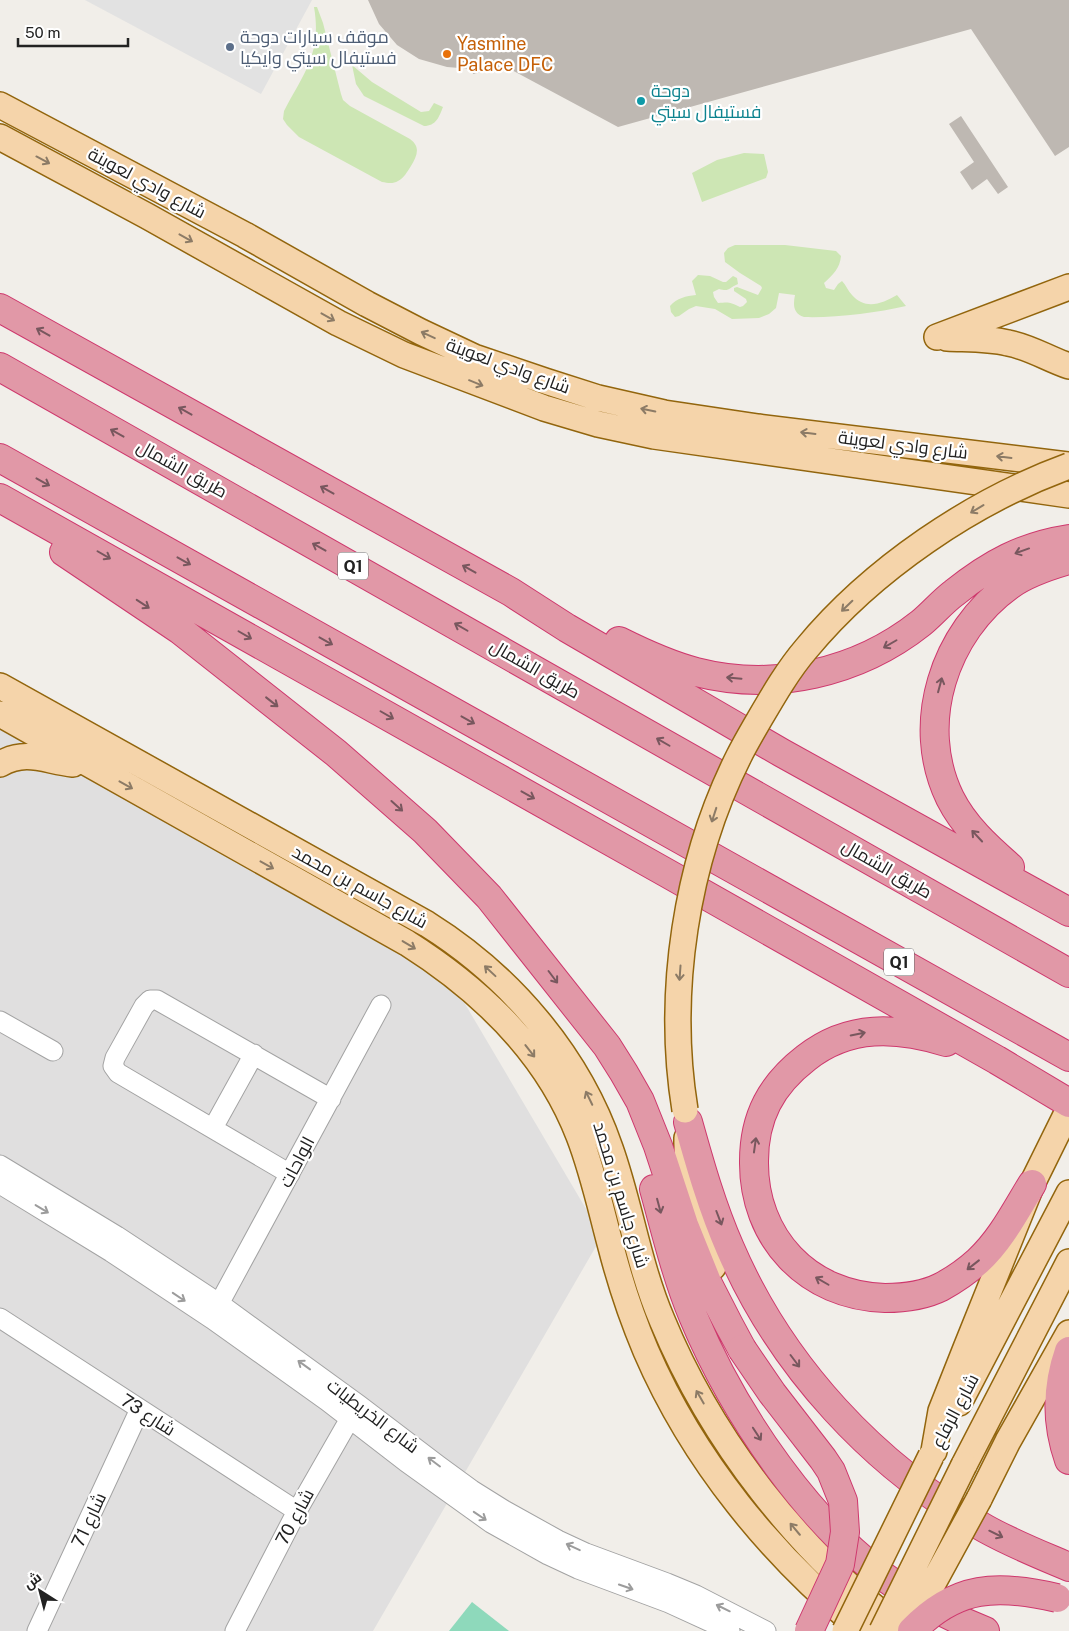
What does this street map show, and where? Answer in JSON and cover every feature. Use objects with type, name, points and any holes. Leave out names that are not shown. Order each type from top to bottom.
[{"type":"highway","points":[[0,308],[511,592],[567,628],[782,753],[1069,912]]},
{"type":"highway","name":"طريق الشمال","points":[[0,367],[1069,972]]},
{"type":"highway","name":"Q1","points":[[0,458],[1069,1057]]},
{"type":"highway","points":[[0,498],[674,876],[1069,1103]]},
{"type":"highway","points":[[0,509],[180,630],[278,706],[382,792],[443,848],[489,897],[607,1046],[640,1101],[658,1146],[684,1225],[711,1290],[728,1323],[748,1345],[772,1393],[831,1471],[843,1501],[846,1532],[840,1564],[810,1631]]},
{"type":"highway","points":[[511,592],[573,618],[636,649],[696,672],[728,678],[756,680],[789,679],[823,673],[871,655],[895,642],[921,623],[954,593],[984,570],[1017,552],[1049,542],[1069,539]]},
{"type":"highway","points":[[1069,560],[1030,574],[1010,585],[972,621],[959,640],[941,681],[934,725],[935,744],[942,780],[950,799],[961,817],[986,846],[1069,912]]},
{"type":"highway","points":[[572,1001],[616,1086],[630,1119],[650,1176],[675,1266],[693,1316],[721,1375],[754,1430],[789,1479],[845,1543],[866,1562],[899,1587],[928,1605],[985,1631]]},
{"type":"highway","points":[[997,1060],[926,1036],[896,1031],[874,1031],[853,1035],[834,1041],[814,1051],[794,1067],[778,1084],[766,1102],[758,1121],[754,1150],[754,1176],[757,1199],[764,1219],[773,1236],[795,1263],[810,1274],[848,1293],[871,1298],[894,1298],[940,1288],[978,1261],[997,1240],[1032,1184]]},
{"type":"highway","points":[[686,1116],[717,1215],[745,1279],[790,1353],[821,1394],[857,1432],[895,1467],[932,1496],[987,1530],[1069,1567]]},
{"type":"highway","points":[[1069,1351],[1061,1382],[1059,1421],[1069,1460]]},
{"type":"highway","points":[[912,1631],[941,1606],[958,1597],[980,1591],[1024,1592],[1063,1600]]},
{"type":"main road","name":"شارع وادي لعوينة","points":[[0,105],[245,235],[367,304],[421,332],[474,357],[545,381],[598,398],[664,413],[787,431],[1065,464]]},
{"type":"main road","name":"شارع وادي لعوينة","points":[[0,137],[148,216],[338,323],[404,355],[544,408],[598,424],[654,436],[1069,495]]},
{"type":"main road","points":[[1063,367],[1031,349],[1008,343],[937,337],[1069,287]]},
{"type":"main road","points":[[821,1631],[852,1565],[856,1548],[854,1502],[847,1478],[833,1453],[786,1390],[748,1345],[723,1290],[706,1246],[688,1179],[686,1116],[679,1064],[679,972],[685,926],[698,867],[718,805],[739,756],[767,707],[806,649],[861,593],[894,565],[944,529],[981,506],[1065,464]]},
{"type":"main road","name":"شارع جاسم بن محمد","points":[[4,704],[90,765],[427,956],[481,997],[518,1037],[548,1077],[574,1123],[593,1176],[620,1280],[634,1320],[647,1352],[679,1417],[713,1470],[759,1530],[816,1589],[864,1631]]},
{"type":"main road","name":"شارع جاسم بن محمد","points":[[4,704],[428,924],[464,949],[492,972],[553,1039],[566,1057],[587,1094],[610,1147],[642,1266],[660,1317],[684,1369],[714,1420],[740,1461],[803,1539],[851,1587],[906,1631]]},
{"type":"main road","points":[[0,764],[16,758],[36,756],[68,763],[90,765]]},
{"type":"main road","points":[[933,1454],[941,1411],[1032,1184],[1069,1109]]},
{"type":"main road","name":"شارع الرفاع","points":[[845,1631],[933,1454],[1069,1193]]},
{"type":"main road","name":"شارع الرفاع","points":[[882,1631],[964,1465],[1069,1262]]},
{"type":"main road","points":[[906,1631],[979,1499],[1008,1441],[1069,1333]]},
{"type":"street","points":[[290,1174],[118,1073],[113,1066],[115,1058],[147,1002],[160,1001],[331,1099]]},
{"type":"street","name":"الواحات","points":[[216,1311],[381,1005]]},
{"type":"street","points":[[0,1021],[53,1051]]},
{"type":"street","points":[[213,1128],[254,1054]]},
{"type":"street","name":"شارع الخريطيات","points":[[0,1164],[117,1236],[354,1412],[472,1490],[531,1526],[586,1553],[696,1595],[766,1631]]},
{"type":"street","name":"شارع الخريطيات","points":[[0,1184],[216,1311]]},
{"type":"street","name":"شارع 73","points":[[0,1318],[297,1511]]},
{"type":"street","name":"شارع 71","points":[[37,1631],[140,1409]]},
{"type":"street","name":"شارع الخريطيات","points":[[354,1412],[464,1505],[519,1540],[578,1569],[669,1603],[730,1631]]},
{"type":"street","name":"شارع 70","points":[[234,1631],[297,1511],[354,1412]]},
{"type":"shaded area","name":"موقف سيارات دوحة فستيفال سيتي وايكيا","points":[[85,0],[312,0],[261,94]]},
{"type":"shaded area","points":[[0,695],[422,931],[602,1236],[373,1631],[0,1631]]},
{"type":"green space","points":[[314,7],[317,7],[323,23],[343,100],[350,106],[410,139],[416,145],[417,152],[413,162],[404,177],[396,182],[382,182],[299,137],[283,119],[284,111],[310,62],[316,37]]},
{"type":"green space","points":[[352,65],[372,82],[421,112],[429,111],[434,103],[443,107],[438,117],[434,123],[424,126],[364,96],[356,84]]},
{"type":"green space","points":[[744,153],[764,154],[768,172],[766,178],[702,202],[692,173],[717,160]]},
{"type":"green space","points":[[735,245],[785,245],[836,251],[841,256],[839,264],[836,271],[824,283],[826,288],[834,290],[842,281],[852,295],[862,303],[880,303],[897,295],[906,306],[882,311],[829,317],[804,317],[796,311],[795,295],[779,293],[776,308],[769,314],[759,318],[732,319],[715,309],[696,306],[675,317],[671,312],[670,306],[682,298],[696,295],[692,281],[698,275],[710,276],[723,282],[726,282],[733,276],[737,278],[738,284],[727,290],[719,289],[713,292],[718,303],[743,306],[747,302],[746,299],[734,291],[734,288],[737,287],[758,295],[762,288],[761,286],[725,262],[724,253],[728,248]]},
{"type":"green space","points":[[472,1602],[509,1631],[449,1631]]},
{"type":"building","name":"دوحة فستيفال سيتي","points":[[368,0],[1069,0],[1069,147],[1055,156],[971,29],[618,127],[506,67],[473,74],[472,69],[447,67],[419,59],[397,45],[379,24]]},
{"type":"building","points":[[961,116],[1008,187],[998,194],[987,179],[972,190],[960,172],[974,162],[949,124]]},
{"type":"place","name":"موقف سيارات دوحة فستيفال سيتي وايكيا","points":[[230,47]]},
{"type":"place","name":"Yasmine Palace DFC","points":[[447,54]]},
{"type":"place","name":"دوحة فستيفال سيتي","points":[[641,101]]}]
